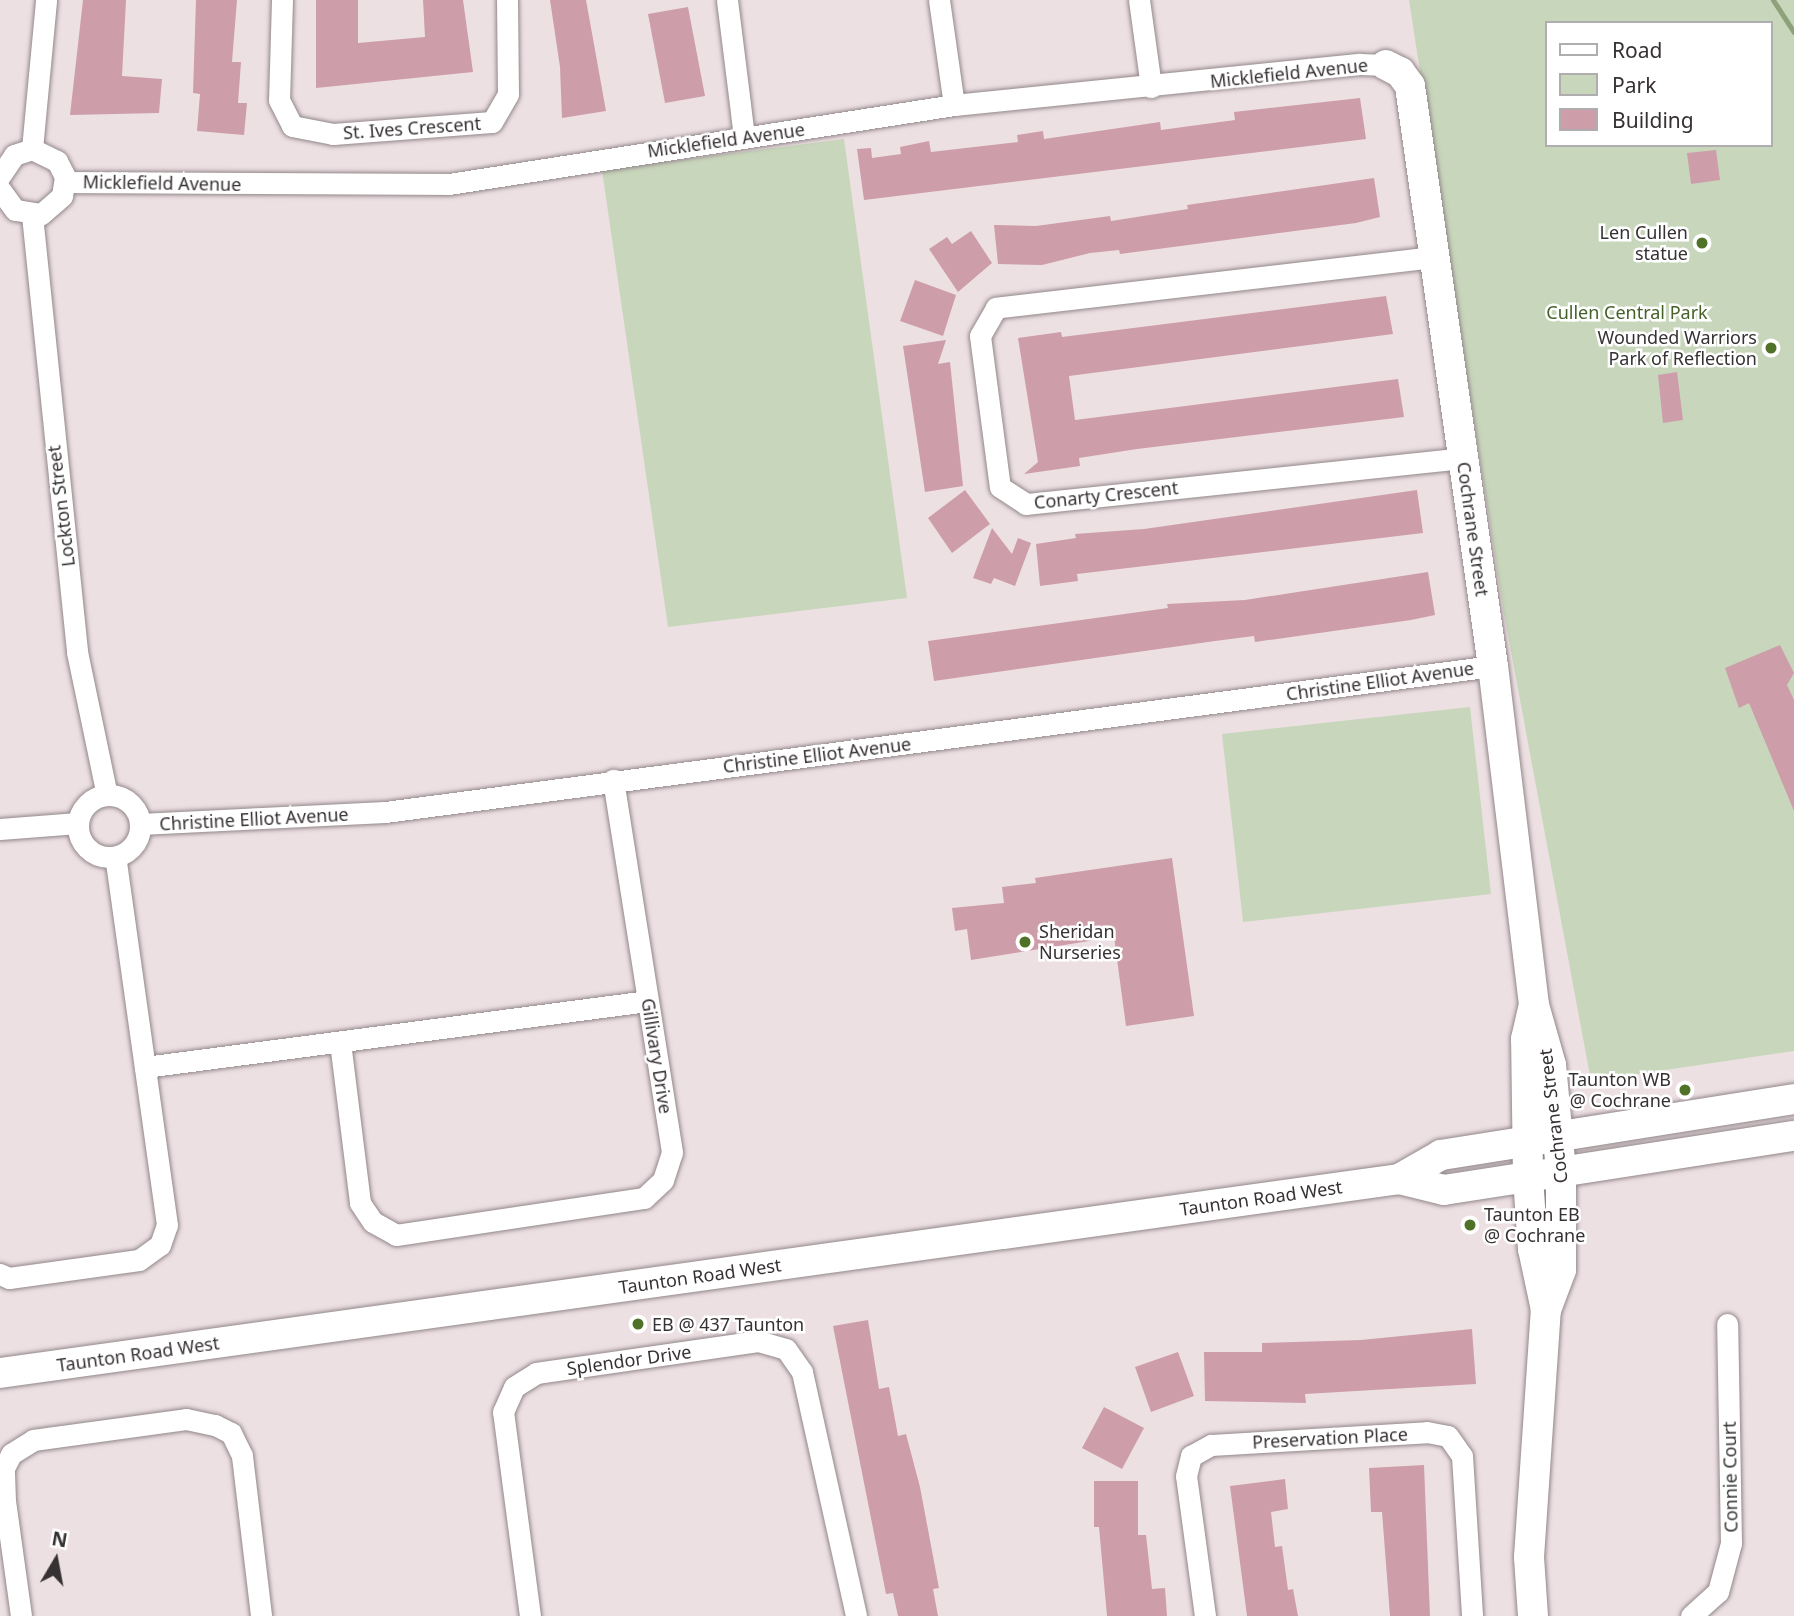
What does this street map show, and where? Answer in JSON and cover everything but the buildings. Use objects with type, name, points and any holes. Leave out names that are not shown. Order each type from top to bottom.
[{"type":"main road","name":"Cochrane Street","points":[[1386,65],[1400,72],[1410,86],[1493,666],[1534,1004],[1551,1065],[1561,1171],[1561,1269],[1546,1310]]},
{"type":"main road","name":"Cochrane Street","points":[[1532,1616],[1529,1557],[1546,1310],[1533,1249],[1528,1177],[1526,1039],[1534,1004]]},
{"type":"main road","name":"Taunton Road West","points":[[1399,1179],[1441,1155],[1794,1099]]},
{"type":"main road","name":"Taunton Road West","points":[[0,1373],[1399,1179],[1444,1190],[1794,1136]]},
{"type":"street","points":[[32,149],[46,0]]},
{"type":"street","name":"St. Ives Crescent","points":[[282,0],[279,100],[292,126],[333,134],[492,122],[508,94],[507,0]]},
{"type":"street","points":[[727,0],[744,135]]},
{"type":"street","points":[[939,0],[954,106]]},
{"type":"street","points":[[1139,0],[1151,87]]},
{"type":"street","name":"Micklefield Avenue","points":[[65,182],[449,184],[744,135],[954,106],[1360,64],[1386,65]]},
{"type":"street","points":[[0,176],[14,155],[32,149],[57,160],[65,182],[57,204],[32,215],[15,210],[0,189]]},
{"type":"street","name":"Lockton Street","points":[[32,215],[77,652],[107,795]]},
{"type":"street","name":"Conarty Crescent","points":[[1434,257],[996,308],[980,336],[1000,487],[1026,504],[1462,458]]},
{"type":"street","name":"Christine Elliot Avenue","points":[[141,824],[385,811],[1493,666]]},
{"type":"street","name":"Gillivary Drive","points":[[340,1042],[360,1203],[373,1222],[396,1235],[644,1198],[663,1181],[672,1152],[613,780]]},
{"type":"street","points":[[107,795],[132,805],[141,824],[135,844],[115,857],[99,856],[85,846],[78,823],[89,802],[107,795]]},
{"type":"street","points":[[0,829],[78,823]]},
{"type":"street","points":[[0,1274],[9,1278],[139,1261],[160,1245],[167,1225],[115,857]]},
{"type":"street","points":[[145,1067],[648,1002]]},
{"type":"street","name":"Connie Court","points":[[1691,1616],[1718,1592],[1731,1543],[1727,1324]]},
{"type":"street","name":"Splendor Drive","points":[[530,1616],[503,1412],[514,1388],[536,1373],[758,1341],[786,1349],[802,1373],[856,1616]]},
{"type":"street","points":[[21,1616],[5,1501],[4,1468],[11,1454],[33,1440],[186,1419],[215,1425],[231,1433],[242,1456],[261,1616]]},
{"type":"street","name":"Preservation Place","points":[[1205,1616],[1186,1476],[1191,1456],[1211,1445],[1427,1432],[1448,1436],[1462,1456],[1472,1616]]},
{"type":"green space","name":"Cullen Central Park","points":[[1409,0],[1794,0],[1794,1051],[1591,1081],[1504,614]]},
{"type":"green space","points":[[844,139],[907,598],[668,627],[602,170]]},
{"type":"green space","points":[[1470,707],[1491,894],[1243,922],[1222,734]]},
{"type":"waterway","points":[[1773,0],[1794,32]]},
{"type":"place","name":"Len Cullen statue","points":[[1702,243]]},
{"type":"place","name":"Wounded Warriors Park of Reflection","points":[[1771,348]]},
{"type":"place","name":"Sheridan Nurseries","points":[[1025,942]]},
{"type":"place","name":"Taunton WB @ Cochrane","points":[[1685,1090]]},
{"type":"place","name":"Taunton EB @ Cochrane","points":[[1470,1225]]},
{"type":"place","name":"EB @ 437 Taunton","points":[[638,1324]]}]
